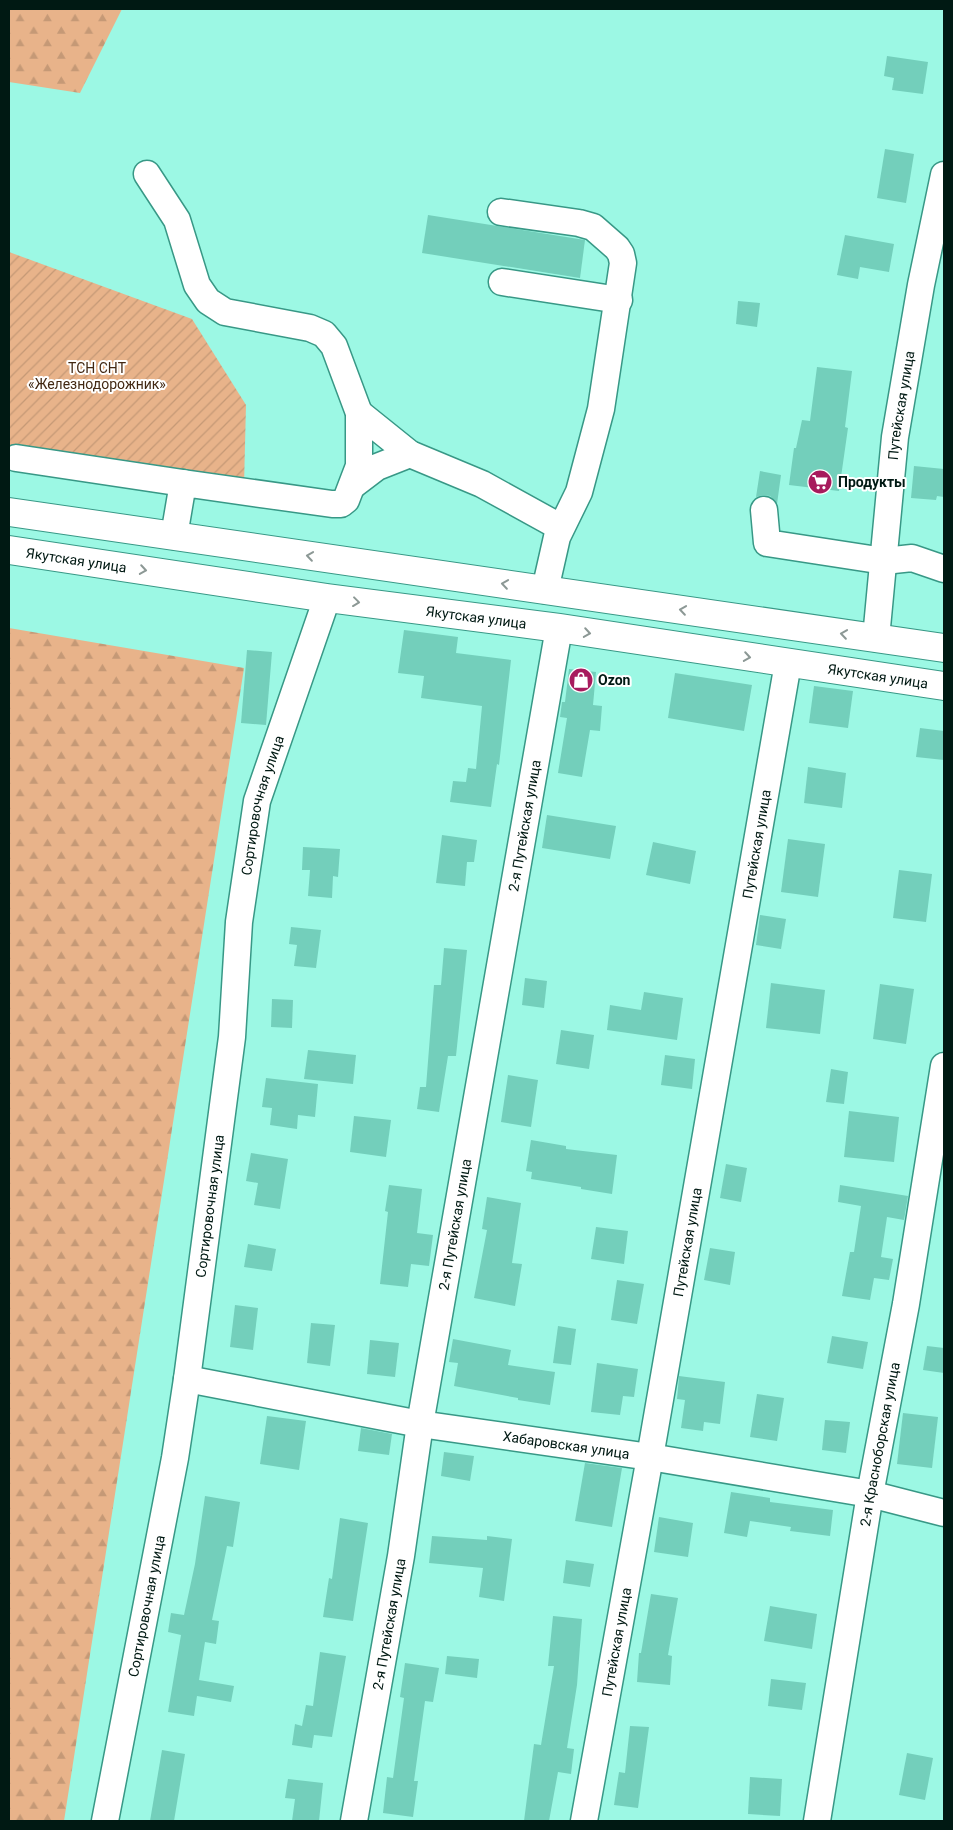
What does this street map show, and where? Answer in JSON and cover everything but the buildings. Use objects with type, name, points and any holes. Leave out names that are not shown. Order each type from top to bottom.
[{"type":"main road","points":[[9,512],[944,648]]},
{"type":"main road","name":"Якутская улица","points":[[9,550],[327,598],[559,628],[944,686]]},
{"type":"street","points":[[16,458],[332,504],[341,504],[346,500],[358,466],[358,413],[334,346],[324,334],[310,328],[225,312],[208,301],[197,284],[177,220],[147,174]]},
{"type":"street","name":"Путейская улица","points":[[876,638],[895,437],[921,285],[944,175]]},
{"type":"street","points":[[501,212],[578,223],[593,227],[621,254],[623,272],[601,409],[578,492],[560,527],[545,590]]},
{"type":"street","points":[[502,282],[619,300]]},
{"type":"street","points":[[358,413],[410,454],[482,484],[560,527]]},
{"type":"street","points":[[352,486],[378,467],[410,454]]},
{"type":"street","points":[[174,536],[183,483]]},
{"type":"street","points":[[764,510],[767,543],[884,561],[912,558],[944,569]]},
{"type":"street","name":"Сортировочная улица","points":[[105,1821],[175,1458],[188,1379],[232,1036],[239,922],[257,801],[327,598]]},
{"type":"street","name":"2-я Путейская улица","points":[[354,1821],[401,1556],[420,1424],[559,628]]},
{"type":"street","name":"Путейская улица","points":[[584,1821],[650,1458],[788,663]]},
{"type":"street","name":"2-я Красноборская улица","points":[[817,1821],[870,1494],[906,1304],[944,1066]]},
{"type":"street","name":"Хабаровская улица","points":[[188,1379],[420,1424],[650,1458],[870,1494],[944,1513]]},
{"type":"green space","points":[[9,9],[122,9],[80,93],[9,82]]},
{"type":"green space","name":"ТСН СНТ «Железнодорожник»","points":[[9,252],[192,319],[246,405],[244,486],[9,448]]},
{"type":"green space","points":[[9,628],[244,668],[64,1821],[9,1821]]},
{"type":"place","name":"Продукты","points":[[820,482]]},
{"type":"place","name":"Ozon","points":[[581,680]]}]
